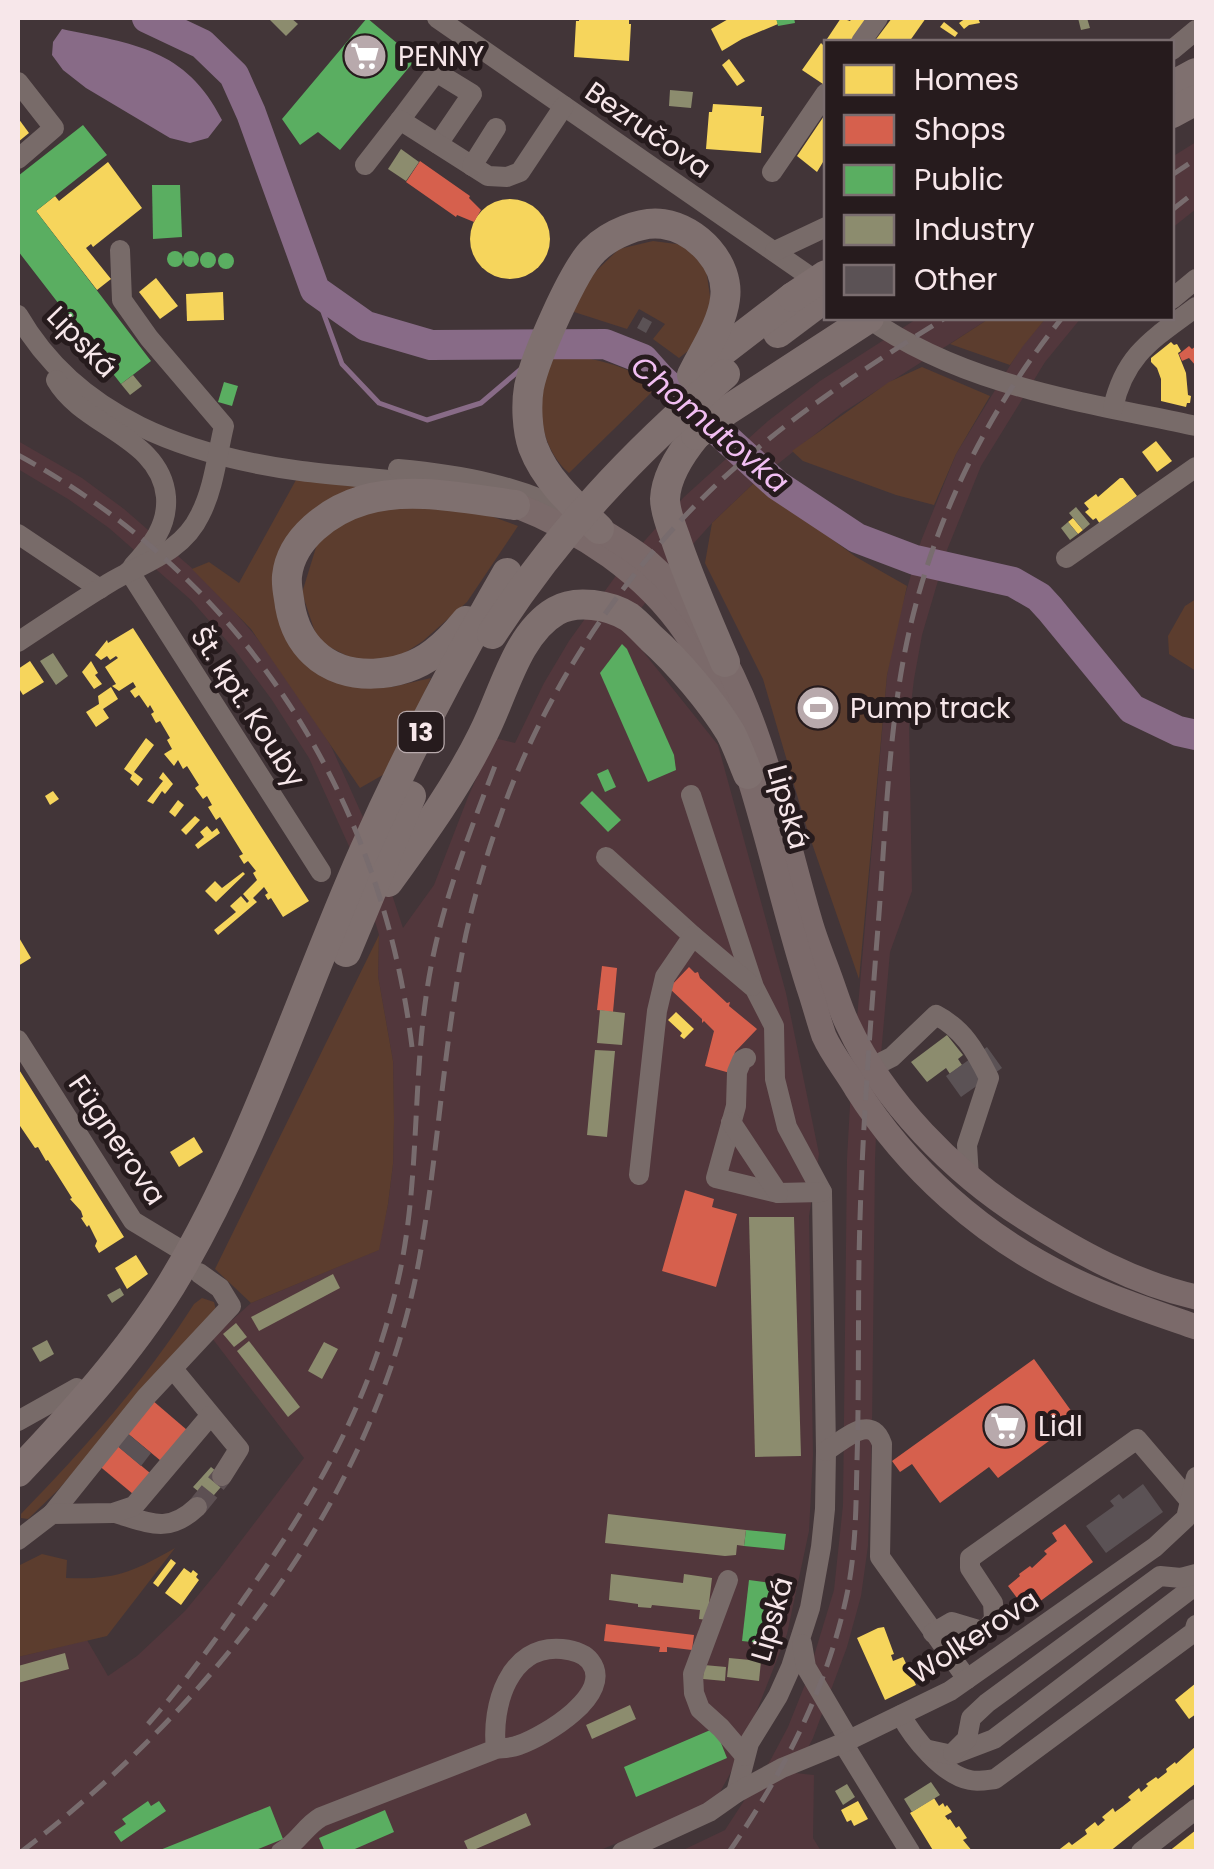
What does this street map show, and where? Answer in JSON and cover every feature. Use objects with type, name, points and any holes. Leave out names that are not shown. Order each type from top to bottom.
[{"type":"highway","points":[[1174,85],[1196,72]]},
{"type":"highway","points":[[1174,113],[1196,100]]},
{"type":"highway","points":[[599,529],[547,475],[532,444],[528,390],[552,323],[577,273],[594,250],[622,232],[645,223],[666,224],[704,244],[717,260],[726,297],[692,375]]},
{"type":"highway","name":"13","points":[[18,1475],[113,1368],[168,1288],[195,1262],[244,1190],[433,746],[459,690],[492,634],[545,556],[609,482],[666,425],[818,292]]},
{"type":"highway","name":"13","points":[[18,1498],[128,1378],[182,1304],[225,1185],[273,1078],[364,850],[458,658],[508,573],[603,462],[692,375],[818,292]]},
{"type":"highway","points":[[725,662],[670,523],[665,498],[674,470],[696,435],[726,411],[865,320]]},
{"type":"highway","points":[[508,573],[432,654],[405,668],[383,673],[356,673],[316,655],[292,620],[287,575],[296,550],[314,528],[337,510],[366,499],[401,494],[515,505]]},
{"type":"highway","points":[[341,962],[388,882],[428,828],[483,734],[514,663],[530,638],[559,609],[575,604],[599,606],[628,616],[674,659],[730,732],[748,774]]},
{"type":"main road","name":"Lipská","points":[[515,505],[579,535],[637,578],[662,602],[686,634],[729,715],[825,1039],[897,1146],[971,1216],[1018,1248],[1115,1298],[1196,1327]]},
{"type":"main road","name":"Lipská","points":[[599,529],[649,563],[674,588],[700,620],[725,662],[757,736],[810,922],[848,1024],[872,1067],[910,1118],[1000,1202],[1090,1258],[1196,1296]]},
{"type":"street","name":"Bezručova","points":[[437,18],[775,252],[818,292]]},
{"type":"street","points":[[862,40],[878,18]]},
{"type":"street","points":[[1174,50],[1196,28],[1188,18]]},
{"type":"street","points":[[366,165],[436,72],[472,94],[438,144]]},
{"type":"street","points":[[18,82],[54,128],[18,159]]},
{"type":"street","points":[[772,172],[824,96]]},
{"type":"street","points":[[400,120],[488,176],[507,178],[520,172],[564,106]]},
{"type":"street","points":[[472,166],[496,128]]},
{"type":"street","points":[[775,252],[824,228]]},
{"type":"street","points":[[18,642],[128,571],[168,553],[192,529],[209,494],[224,426],[122,300],[120,250]]},
{"type":"street","points":[[1174,297],[1196,278]]},
{"type":"street","points":[[871,320],[911,345],[982,375],[1038,392],[1196,426]]},
{"type":"street","points":[[22,323],[73,402],[146,454],[165,484],[162,528],[128,571]]},
{"type":"street","name":"Lipská","points":[[22,323],[81,390],[167,440],[300,471],[448,488],[515,505]]},
{"type":"street","points":[[1113,408],[1117,389],[1137,353],[1160,324]]},
{"type":"street","name":"Lipská","points":[[217,454],[316,460],[486,481],[542,499],[599,529]]},
{"type":"street","points":[[1066,558],[1196,467]]},
{"type":"street","points":[[18,534],[100,589]]},
{"type":"street","name":"Št. kpt. Kouby","points":[[128,571],[322,872]]},
{"type":"street","name":"Lipská","points":[[691,796],[754,987],[774,1026],[776,1079],[787,1127],[822,1192],[826,1451],[821,1548],[802,1638],[778,1696],[749,1743],[736,1793]]},
{"type":"street","points":[[606,857],[754,987]]},
{"type":"street","points":[[639,1175],[657,1011],[665,978],[693,936]]},
{"type":"street","points":[[872,1067],[892,1057],[936,1014],[955,1025],[989,1078],[967,1145],[969,1177]]},
{"type":"street","name":"Fügnerova","points":[[18,1040],[132,1222],[195,1262]]},
{"type":"street","points":[[746,1058],[737,1072],[736,1106],[716,1178],[778,1193],[822,1192]]},
{"type":"street","points":[[731,1122],[778,1193]]},
{"type":"street","points":[[19,1537],[52,1514],[146,1397],[231,1306],[195,1262]]},
{"type":"street","points":[[173,1369],[239,1449],[222,1476]]},
{"type":"street","points":[[18,1421],[77,1388]]},
{"type":"street","points":[[113,1513],[134,1506],[210,1416]]},
{"type":"street","points":[[826,1451],[858,1430],[870,1429],[881,1441],[880,1557],[967,1679]]},
{"type":"street","points":[[933,1633],[952,1622],[978,1631],[990,1626],[994,1607],[970,1568],[970,1558],[1137,1440],[1191,1517]]},
{"type":"street","points":[[1191,1517],[1196,1477]]},
{"type":"street","points":[[52,1514],[113,1513],[156,1525],[182,1521],[197,1507]]},
{"type":"street","name":"Wolkerova","points":[[622,1852],[710,1812],[782,1768],[846,1742],[950,1691],[1155,1547],[1191,1517]]},
{"type":"street","points":[[952,1754],[967,1739],[971,1718],[987,1702],[1160,1576],[1181,1578],[1196,1574]]},
{"type":"street","points":[[728,1580],[693,1674],[694,1694],[700,1709],[744,1756]]},
{"type":"street","points":[[927,1750],[952,1754],[994,1740],[1196,1585]]},
{"type":"street","points":[[901,1714],[908,1728],[948,1770],[970,1780],[994,1780],[1194,1632],[1196,1625]]},
{"type":"street","points":[[802,1638],[806,1668],[910,1852]]},
{"type":"street","points":[[281,1852],[321,1817],[496,1749],[520,1745],[564,1723],[589,1694],[592,1662],[567,1650],[536,1651],[525,1658],[508,1680],[500,1704],[495,1720],[496,1749]]},
{"type":"street","points":[[1142,1852],[1196,1809]]},
{"type":"shaded area","points":[[62,29],[155,53],[192,78],[222,120],[208,138],[190,143],[170,138],[63,70],[52,55],[53,42]]},
{"type":"shaded area","points":[[1196,142],[1196,209],[1174,226],[1174,156]]},
{"type":"shaded area","points":[[653,241],[684,245],[706,269],[711,303],[697,344],[679,358],[653,339],[665,324],[639,309],[627,329],[571,311],[593,274],[619,249]]},
{"type":"shaded area","points":[[915,320],[987,320],[842,413],[755,482],[676,563],[625,629],[718,745],[786,993],[819,1154],[809,1216],[813,1455],[809,1531],[787,1634],[737,1761],[714,1803],[598,1851],[18,1851],[18,1657],[87,1640],[108,1676],[137,1656],[185,1611],[304,1458],[212,1338],[251,1303],[378,1250],[393,1164],[394,1121],[393,1061],[378,976],[379,935],[353,855],[309,758],[234,649],[191,600],[109,528],[18,469],[18,441],[82,478],[124,509],[209,583],[253,633],[293,685],[331,746],[376,846],[403,928],[434,885],[494,738],[515,743],[569,641],[620,570],[684,497],[768,421],[820,381]]},
{"type":"shaded area","points":[[987,320],[1044,320],[1010,365],[950,344]]},
{"type":"shaded area","points":[[1044,320],[1079,320],[1045,362],[981,466],[947,550],[922,635],[914,679],[909,721],[912,891],[890,952],[878,1089],[868,1546],[861,1596],[847,1647],[813,1738],[795,1773],[814,1775],[813,1838],[821,1851],[679,1852],[725,1830],[770,1761],[806,1682],[834,1590],[843,1505],[851,1087],[887,675],[895,629],[921,541],[956,454],[1022,346]]},
{"type":"shaded area","points":[[555,354],[620,367],[656,388],[569,473],[548,444],[542,421],[544,385]]},
{"type":"shaded area","points":[[922,367],[990,396],[956,454],[934,505],[803,461],[792,451],[889,382]]},
{"type":"shaded area","points":[[296,480],[365,487],[335,501],[278,616],[392,687],[431,678],[388,772],[360,788],[251,629],[192,569],[209,562],[239,583]]},
{"type":"shaded area","points":[[755,482],[856,557],[907,586],[887,675],[859,979],[807,829],[763,679],[705,563],[712,523]]},
{"type":"shaded area","points":[[401,502],[474,510],[518,526],[467,602],[423,641],[391,662],[353,659],[318,641],[302,593],[317,544],[340,521]]},
{"type":"shaded area","points":[[1196,599],[1196,671],[1169,654],[1168,636],[1185,606]]},
{"type":"shaded area","points":[[379,935],[378,976],[393,1061],[394,1121],[393,1164],[379,1250],[251,1303],[215,1269]]},
{"type":"shaded area","points":[[202,1298],[214,1302],[216,1310],[57,1491],[28,1519],[21,1518],[113,1413]]},
{"type":"shaded area","points":[[175,1548],[107,1636],[18,1657],[18,1566],[42,1554],[67,1560],[66,1578],[98,1578],[135,1569]]},
{"type":"building: Homes","points":[[579,18],[629,18],[629,61],[574,57]]},
{"type":"building: Homes","points":[[730,18],[776,18],[778,24],[722,51],[711,29]]},
{"type":"building: Homes","points":[[841,18],[869,18],[853,40],[826,40]]},
{"type":"building: Homes","points":[[892,18],[926,18],[910,40],[876,40]]},
{"type":"building: Homes","points":[[966,18],[978,18],[980,23],[964,29],[959,23]]},
{"type":"building: Homes","points":[[944,22],[958,33],[955,37],[940,27]]},
{"type":"building: Homes","points":[[824,44],[823,84],[802,70]]},
{"type":"building: Homes","points":[[729,59],[745,81],[737,86],[722,65]]},
{"type":"building: Homes","points":[[713,104],[762,107],[761,153],[706,149]]},
{"type":"building: Homes","points":[[824,116],[824,163],[817,172],[797,156]]},
{"type":"building: Homes","points":[[18,118],[29,133],[18,142]]},
{"type":"building: Homes","points":[[108,162],[142,208],[93,247],[91,244],[86,248],[111,279],[97,290],[36,211],[55,196],[59,201]]},
{"type":"building: Homes","points":[[502,199],[518,199],[539,210],[550,239],[539,268],[518,279],[502,279],[488,273],[476,261],[470,247],[470,231],[476,217],[488,205]]},
{"type":"building: Homes","points":[[156,278],[178,306],[160,319],[139,292]]},
{"type":"building: Homes","points":[[223,292],[224,320],[187,321],[186,294]]},
{"type":"building: Homes","points":[[1171,342],[1181,351],[1178,353],[1191,396],[1186,407],[1161,401],[1161,379],[1151,362]]},
{"type":"building: Homes","points":[[1156,441],[1172,461],[1157,472],[1142,452]]},
{"type":"building: Homes","points":[[1120,478],[1137,496],[1100,524],[1085,512],[1089,509],[1084,503],[1096,494],[1098,497]]},
{"type":"building: Homes","points":[[1073,518],[1083,530],[1078,534],[1068,522]]},
{"type":"building: Homes","points":[[133,628],[309,901],[283,917],[271,898],[268,900],[264,887],[253,898],[257,902],[218,935],[214,930],[236,912],[230,906],[241,896],[249,901],[243,894],[257,880],[253,873],[256,871],[248,861],[244,864],[239,856],[243,854],[220,817],[216,820],[207,796],[203,799],[195,788],[199,785],[187,766],[183,769],[178,760],[174,766],[164,754],[172,749],[167,740],[170,738],[160,721],[156,723],[150,705],[148,708],[139,695],[135,698],[130,691],[136,687],[133,682],[119,691],[112,686],[116,684],[105,667],[118,658],[110,660],[107,656],[101,660],[95,655],[107,640],[108,643]]},
{"type":"building: Homes","points":[[30,661],[44,682],[23,695],[18,687],[18,669]]},
{"type":"building: Homes","points":[[91,661],[102,684],[94,689],[82,672]]},
{"type":"building: Homes","points":[[111,687],[118,699],[103,709],[109,718],[96,727],[86,712],[99,704],[98,696]]},
{"type":"building: Homes","points":[[146,738],[154,745],[134,772],[143,779],[138,786],[124,769]]},
{"type":"building: Homes","points":[[163,772],[173,784],[153,804],[147,801],[163,781],[159,778]]},
{"type":"building: Homes","points":[[53,791],[59,799],[50,805],[45,796]]},
{"type":"building: Homes","points":[[178,800],[184,805],[175,817],[169,812]]},
{"type":"building: Homes","points":[[195,816],[200,820],[186,835],[181,830]]},
{"type":"building: Homes","points":[[207,826],[220,833],[198,849],[195,845],[204,837],[200,832]]},
{"type":"building: Homes","points":[[243,872],[216,902],[205,891],[215,881],[222,888]]},
{"type":"building: Homes","points":[[18,936],[31,958],[18,966]]},
{"type":"building: Homes","points":[[676,1012],[694,1029],[684,1039],[668,1020]]},
{"type":"building: Homes","points":[[18,1068],[124,1237],[99,1253],[81,1211],[18,1123]]},
{"type":"building: Homes","points":[[194,1137],[203,1152],[179,1167],[170,1152]]},
{"type":"building: Homes","points":[[136,1255],[148,1274],[127,1289],[115,1268]]},
{"type":"building: Homes","points":[[171,1559],[176,1563],[158,1587],[153,1583]]},
{"type":"building: Homes","points":[[184,1568],[198,1574],[199,1580],[181,1605],[165,1593]]},
{"type":"building: Homes","points":[[884,1627],[893,1661],[903,1657],[916,1685],[885,1700],[857,1638]]},
{"type":"building: Homes","points":[[1196,1683],[1196,1714],[1189,1719],[1175,1700]]},
{"type":"building: Homes","points":[[1196,1746],[1196,1783],[1109,1852],[1056,1852],[1087,1834],[1085,1830],[1095,1822],[1098,1826],[1113,1808],[1115,1812],[1122,1807],[1131,1800],[1128,1797],[1139,1788],[1141,1792]]},
{"type":"building: Homes","points":[[934,1798],[939,1806],[947,1805],[952,1812],[945,1816],[956,1828],[959,1826],[967,1838],[963,1840],[973,1852],[934,1852],[910,1813]]},
{"type":"building: Homes","points":[[858,1801],[868,1819],[854,1826],[841,1810]]},
{"type":"building: Homes","points":[[1196,1830],[1196,1852],[1168,1852],[1187,1837]]},
{"type":"building: Shops","points":[[420,161],[470,196],[481,210],[474,222],[456,217],[406,182]]},
{"type":"building: Shops","points":[[1196,346],[1196,366],[1189,358],[1182,361],[1179,354]]},
{"type":"building: Shops","points":[[602,966],[617,968],[613,1012],[597,1010]]},
{"type":"building: Shops","points":[[689,967],[757,1029],[735,1052],[730,1073],[705,1066],[714,1031],[669,988]]},
{"type":"building: Shops","points":[[685,1190],[714,1199],[712,1207],[737,1214],[716,1287],[662,1271]]},
{"type":"building: Shops","name":"Lidl","points":[[1034,1359],[1077,1419],[998,1478],[989,1467],[940,1503],[912,1464],[900,1472],[892,1461]]},
{"type":"building: Shops","points":[[152,1400],[187,1430],[161,1461],[126,1432]]},
{"type":"building: Shops","points":[[108,1438],[150,1473],[133,1494],[91,1459]]},
{"type":"building: Shops","points":[[1065,1524],[1093,1562],[1027,1611],[1008,1586],[1047,1554],[1044,1551],[1057,1541],[1052,1533]]},
{"type":"building: Shops","points":[[606,1624],[694,1635],[692,1650],[667,1647],[667,1652],[659,1652],[660,1647],[604,1641]]},
{"type":"building: Public","points":[[367,18],[416,59],[340,150],[318,132],[300,145],[282,119]]},
{"type":"building: Public","points":[[776,18],[794,18],[795,23],[778,26]]},
{"type":"building: Public","points":[[83,125],[107,155],[36,211],[151,361],[121,384],[75,325],[71,328],[58,311],[62,308],[18,251],[18,176]]},
{"type":"building: Public","points":[[152,185],[180,185],[182,237],[153,239]]},
{"type":"building: Public","points":[[175,251],[183,259],[175,267],[167,259]]},
{"type":"building: Public","points":[[191,251],[199,259],[191,267],[183,259]]},
{"type":"building: Public","points":[[208,252],[216,260],[208,268],[200,260]]},
{"type":"building: Public","points":[[226,253],[234,261],[226,269],[218,261]]},
{"type":"building: Public","points":[[224,382],[238,386],[232,406],[218,402]]},
{"type":"building: Public","points":[[622,644],[674,755],[676,770],[648,782],[600,673]]},
{"type":"building: Public","points":[[608,769],[616,787],[605,792],[597,774]]},
{"type":"building: Public","points":[[592,791],[621,820],[608,832],[580,803]]},
{"type":"building: Public","points":[[746,1530],[786,1534],[784,1550],[744,1546]]},
{"type":"building: Public","points":[[749,1580],[780,1584],[773,1644],[742,1641]]},
{"type":"building: Public","points":[[715,1728],[727,1758],[636,1797],[624,1767]]},
{"type":"building: Public","points":[[148,1801],[151,1806],[159,1801],[166,1811],[121,1842],[114,1832],[126,1824],[122,1819]]},
{"type":"building: Public","points":[[270,1806],[283,1839],[251,1852],[155,1852]]},
{"type":"building: Public","points":[[385,1810],[394,1832],[348,1852],[325,1852],[319,1838]]},
{"type":"building: Industry","points":[[268,18],[291,18],[298,24],[286,36]]},
{"type":"building: Industry","points":[[1078,18],[1087,18],[1090,28],[1081,30]]},
{"type":"building: Industry","points":[[670,90],[693,92],[691,108],[669,106]]},
{"type":"building: Industry","points":[[401,149],[419,162],[406,181],[388,169]]},
{"type":"building: Industry","points":[[133,375],[142,386],[130,395],[121,384]]},
{"type":"building: Industry","points":[[1076,507],[1090,524],[1083,530],[1069,513]]},
{"type":"building: Industry","points":[[1068,522],[1078,534],[1070,540],[1061,528]]},
{"type":"building: Industry","points":[[53,653],[68,676],[56,685],[40,661]]},
{"type":"building: Industry","points":[[600,1010],[625,1013],[622,1045],[597,1043]]},
{"type":"building: Industry","points":[[947,1035],[963,1055],[958,1059],[962,1065],[950,1074],[946,1068],[927,1082],[911,1062]]},
{"type":"building: Industry","points":[[595,1050],[615,1051],[607,1137],[587,1135]]},
{"type":"building: Industry","points":[[749,1217],[794,1217],[801,1456],[755,1457]]},
{"type":"building: Industry","points":[[333,1274],[340,1288],[259,1331],[251,1317]]},
{"type":"building: Industry","points":[[120,1288],[124,1295],[112,1303],[107,1295]]},
{"type":"building: Industry","points":[[236,1323],[247,1337],[234,1347],[223,1334]]},
{"type":"building: Industry","points":[[47,1340],[54,1354],[40,1362],[32,1348]]},
{"type":"building: Industry","points":[[249,1341],[300,1407],[288,1417],[237,1351]]},
{"type":"building: Industry","points":[[324,1342],[338,1349],[322,1379],[308,1371]]},
{"type":"building: Industry","points":[[211,1467],[227,1480],[201,1510],[190,1501],[199,1492],[193,1487]]},
{"type":"building: Industry","points":[[608,1514],[746,1530],[744,1546],[737,1545],[736,1555],[725,1556],[605,1543]]},
{"type":"building: Industry","points":[[611,1574],[683,1583],[684,1574],[712,1578],[707,1620],[699,1619],[700,1610],[638,1607],[609,1600]]},
{"type":"building: Industry","points":[[65,1653],[69,1669],[18,1683],[18,1666]]},
{"type":"building: Industry","points":[[729,1658],[761,1661],[759,1681],[727,1677]]},
{"type":"building: Industry","points":[[704,1665],[726,1667],[725,1681],[703,1679]]},
{"type":"building: Industry","points":[[630,1705],[636,1719],[592,1739],[586,1725]]},
{"type":"building: Industry","points":[[931,1782],[940,1795],[912,1812],[904,1799]]},
{"type":"building: Industry","points":[[847,1784],[855,1797],[843,1805],[835,1791]]},
{"type":"building: Industry","points":[[526,1813],[531,1825],[469,1852],[464,1841]]},
{"type":"building: Other","points":[[643,317],[652,322],[646,333],[637,328]]},
{"type":"building: Other","points":[[987,1047],[1002,1068],[961,1097],[946,1076]]},
{"type":"building: Other","points":[[126,1432],[151,1453],[141,1466],[116,1445]]},
{"type":"building: Other","points":[[1143,1484],[1163,1512],[1106,1553],[1086,1526],[1114,1506],[1110,1501],[1119,1494],[1123,1499]]},
{"type":"waterway","name":"Chomutovka","points":[[147,18],[202,44],[234,75],[315,290],[366,326],[431,345],[605,344],[643,359],[777,485],[857,538],[915,560],[1013,582],[1039,597],[1132,709],[1178,731],[1196,735]]},
{"type":"waterway","points":[[315,290],[342,364],[379,403],[427,420],[481,403],[521,369]]},
{"type":"tunnel","points":[[197,1507],[222,1476]]},
{"type":"railway","points":[[1174,174],[1196,159]]},
{"type":"railway","points":[[1174,208],[1196,191]]},
{"type":"railway","points":[[21,1852],[92,1794],[159,1730],[222,1661],[278,1587],[327,1508],[368,1426],[400,1339],[421,1249],[452,1012],[475,897],[510,790],[552,699],[605,614],[702,498],[839,386],[942,320]]},
{"type":"railway","points":[[729,1852],[768,1791],[802,1726],[840,1625],[851,1573],[856,1509],[866,1087],[890,763],[911,624],[940,530],[980,441],[1032,357],[1060,320]]},
{"type":"railway","points":[[18,455],[98,505],[170,564],[233,629],[288,702],[333,781],[369,865],[395,954],[412,1047]]},
{"type":"railway","points":[[148,1724],[210,1646],[294,1523],[337,1449],[371,1370],[404,1248],[413,1175],[422,1027],[432,960],[456,872],[498,758]]},
{"type":"place","name":"PENNY","points":[[365,56]]},
{"type":"place","name":"Pump track","points":[[818,708]]},
{"type":"place","name":"Lidl","points":[[1005,1426]]}]
